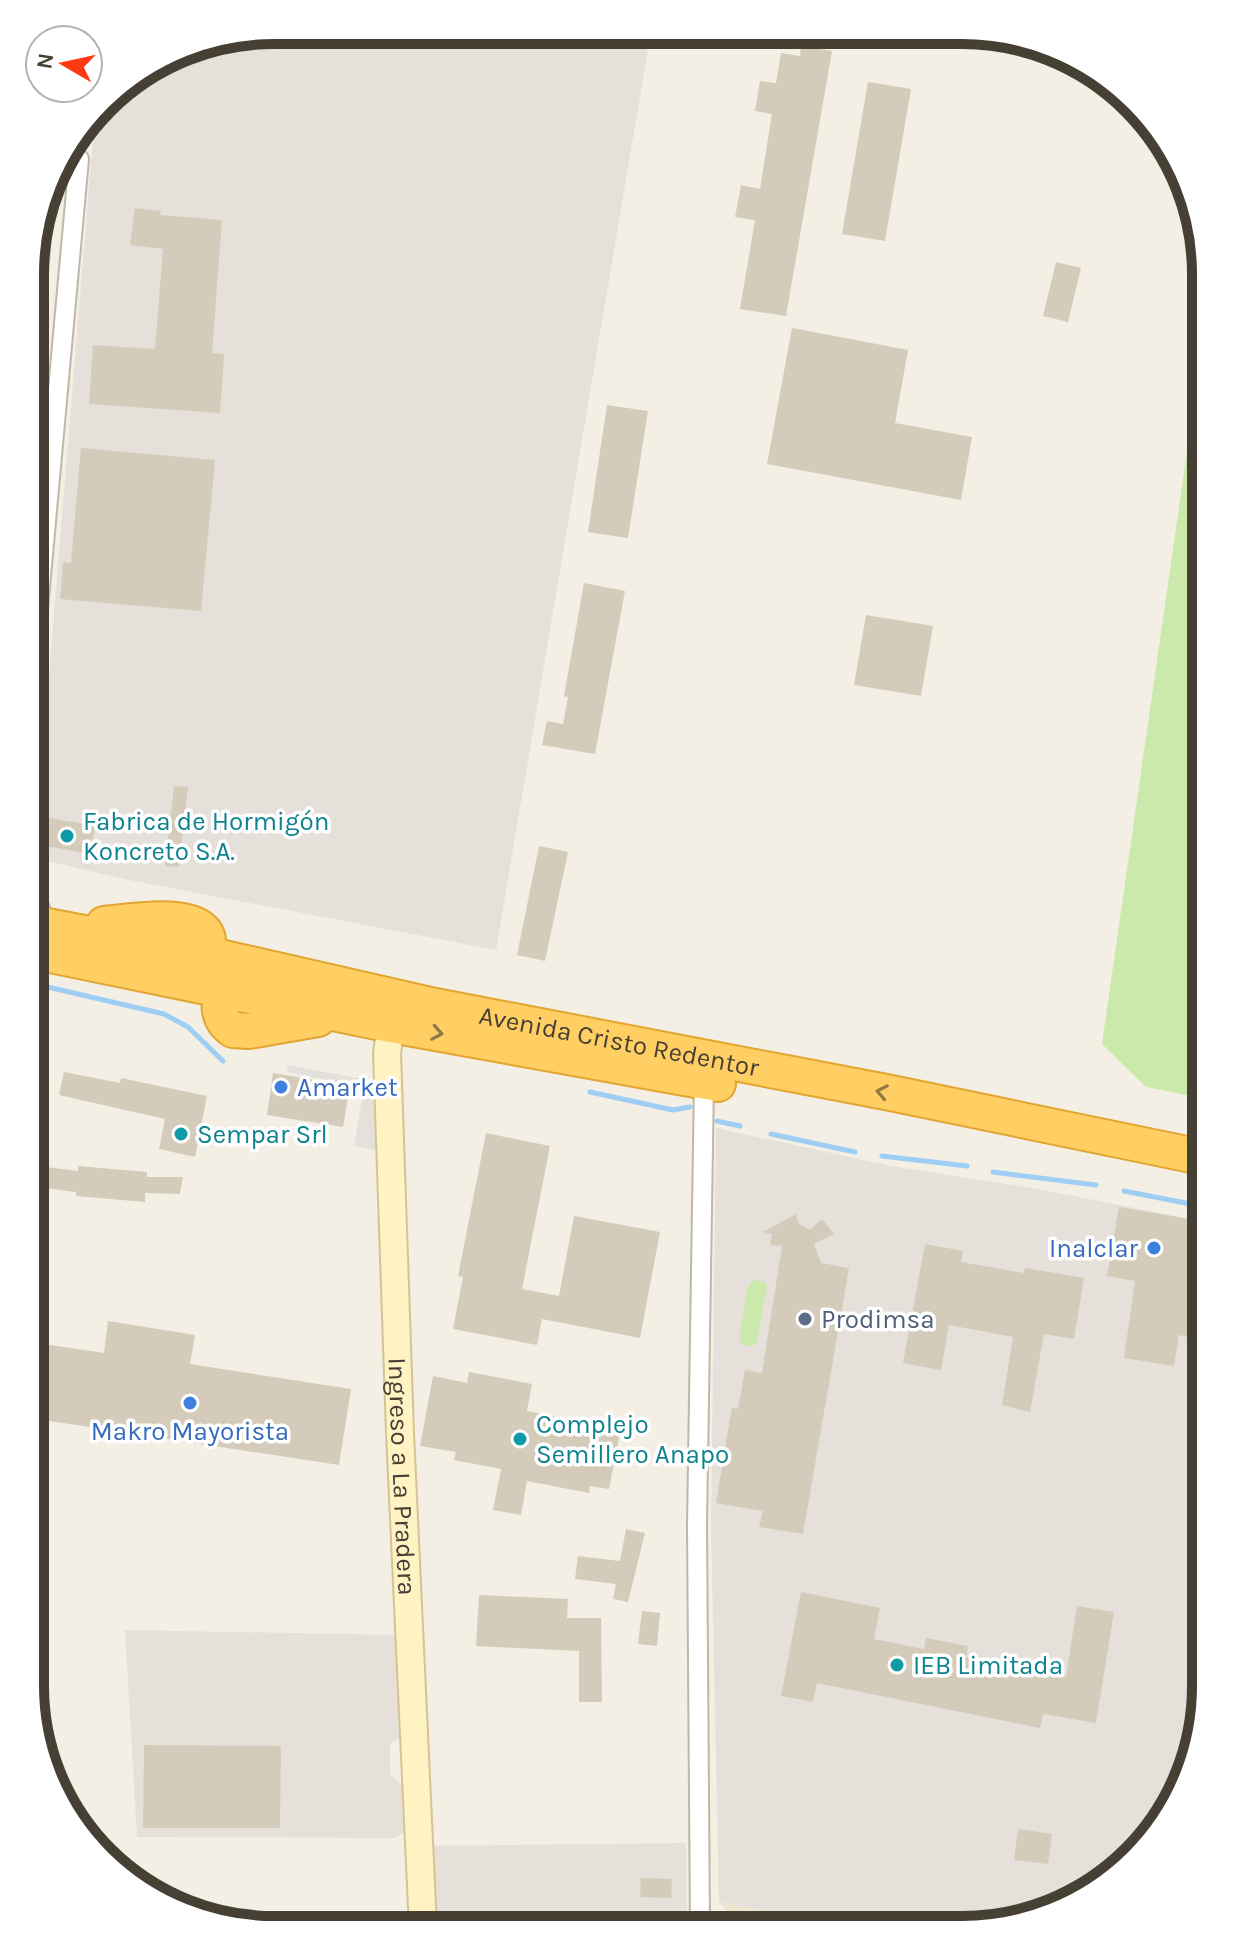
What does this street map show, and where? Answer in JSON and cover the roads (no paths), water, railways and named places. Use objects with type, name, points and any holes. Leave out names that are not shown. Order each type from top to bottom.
[{"type":"highway","points":[[180,919],[194,922],[204,930],[209,944],[201,965],[191,972],[96,955],[44,932],[102,924],[180,919]]},
{"type":"highway","points":[[44,932],[221,990],[233,982],[252,981],[385,1005],[435,1006]]},
{"type":"highway","name":"Avenida Cristo Redentor","points":[[206,956],[435,1006],[886,1092],[1192,1155]]},
{"type":"highway","name":"Avenida Cristo Redentor","points":[[221,990],[221,1018],[233,1030],[249,1031],[305,1019],[351,1017],[1192,1177]]},
{"type":"street","points":[[44,543],[79,159],[77,156]]},
{"type":"street","name":"Ingreso a La Pradera","points":[[391,1025],[387,1053],[399,1409],[422,1916]]},
{"type":"street","points":[[700,1916],[697,1525],[704,1082]]},
{"type":"waterway","points":[[44,986],[164,1014],[188,1027],[223,1061]]},
{"type":"waterway","points":[[590,1092],[673,1110],[690,1107]]},
{"type":"waterway","points":[[717,1121],[740,1126]]},
{"type":"waterway","points":[[771,1134],[855,1152]]},
{"type":"waterway","points":[[882,1156],[967,1166]]},
{"type":"waterway","points":[[993,1172],[1096,1185]]},
{"type":"waterway","points":[[1124,1191],[1192,1204]]},
{"type":"place","name":"Fabrica de Hormigón Koncreto S.A.","points":[[67,836]]},
{"type":"place","name":"Amarket","points":[[281,1087]]},
{"type":"place","name":"Sempar Srl","points":[[181,1134]]},
{"type":"place","name":"Inalclar","points":[[1154,1248]]},
{"type":"place","name":"Prodimsa","points":[[805,1319]]},
{"type":"place","name":"Makro Mayorista","points":[[190,1403]]},
{"type":"place","name":"Complejo Semillero Anapo","points":[[520,1439]]},
{"type":"place","name":"IEB Limitada","points":[[897,1665]]}]
